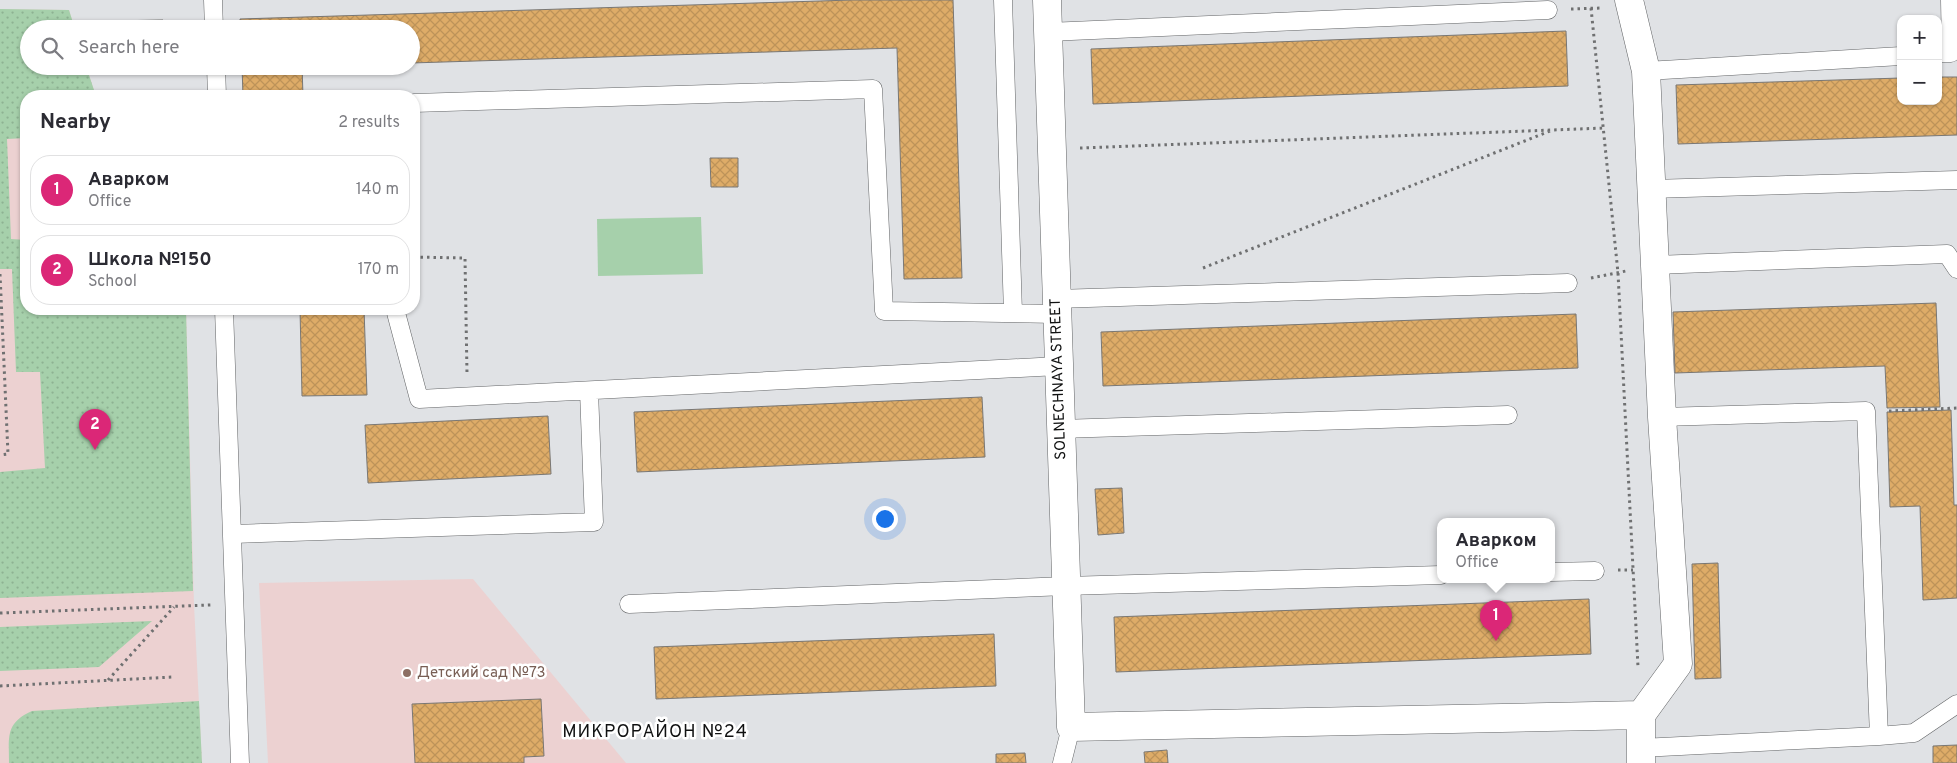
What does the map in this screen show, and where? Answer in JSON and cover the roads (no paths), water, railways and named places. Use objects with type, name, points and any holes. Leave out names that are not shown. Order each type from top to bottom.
[{"type":"street","name":"SOLNECHNAYA STREET","points":[[1047,0],[1071,727]]},
{"type":"street","points":[[1630,3],[1646,72],[1662,417],[1678,664],[1641,715],[1641,756]]},
{"type":"street","points":[[1071,727],[1641,715]]},
{"type":"lane","points":[[213,0],[214,20]]},
{"type":"lane","points":[[1003,0],[1013,313]]},
{"type":"lane","points":[[1942,53],[1952,53],[1950,0]]},
{"type":"lane","points":[[1048,32],[1548,10]]},
{"type":"lane","points":[[1646,72],[1897,56]]},
{"type":"lane","points":[[216,75],[217,90]]},
{"type":"lane","points":[[420,104],[873,89],[884,312],[1013,313],[1057,306],[1568,283]]},
{"type":"lane","points":[[1651,189],[1957,180]]},
{"type":"lane","points":[[1655,265],[1947,254],[1957,269]]},
{"type":"lane","points":[[224,315],[240,763]]},
{"type":"lane","points":[[397,315],[419,399],[1058,366]]},
{"type":"lane","points":[[232,534],[594,522],[589,391]]},
{"type":"lane","points":[[1662,417],[1866,411],[1879,736]]},
{"type":"lane","points":[[1060,429],[1508,414]]},
{"type":"lane","points":[[1555,572],[1595,571]]},
{"type":"lane","points":[[629,604],[1066,586],[1437,575]]},
{"type":"lane","points":[[1641,756],[1914,733],[1957,704]]},
{"type":"lane","points":[[1062,763],[1071,727]]},
{"type":"place","name":"Школа №150","points":[[95,450]]},
{"type":"place","name":"Аварком","points":[[1496,641]]},
{"type":"place","name":"Детский сад №73","points":[[407,673]]},
{"type":"district","name":"МИКРОРАЙОН №24","points":[[655,732]]}]
